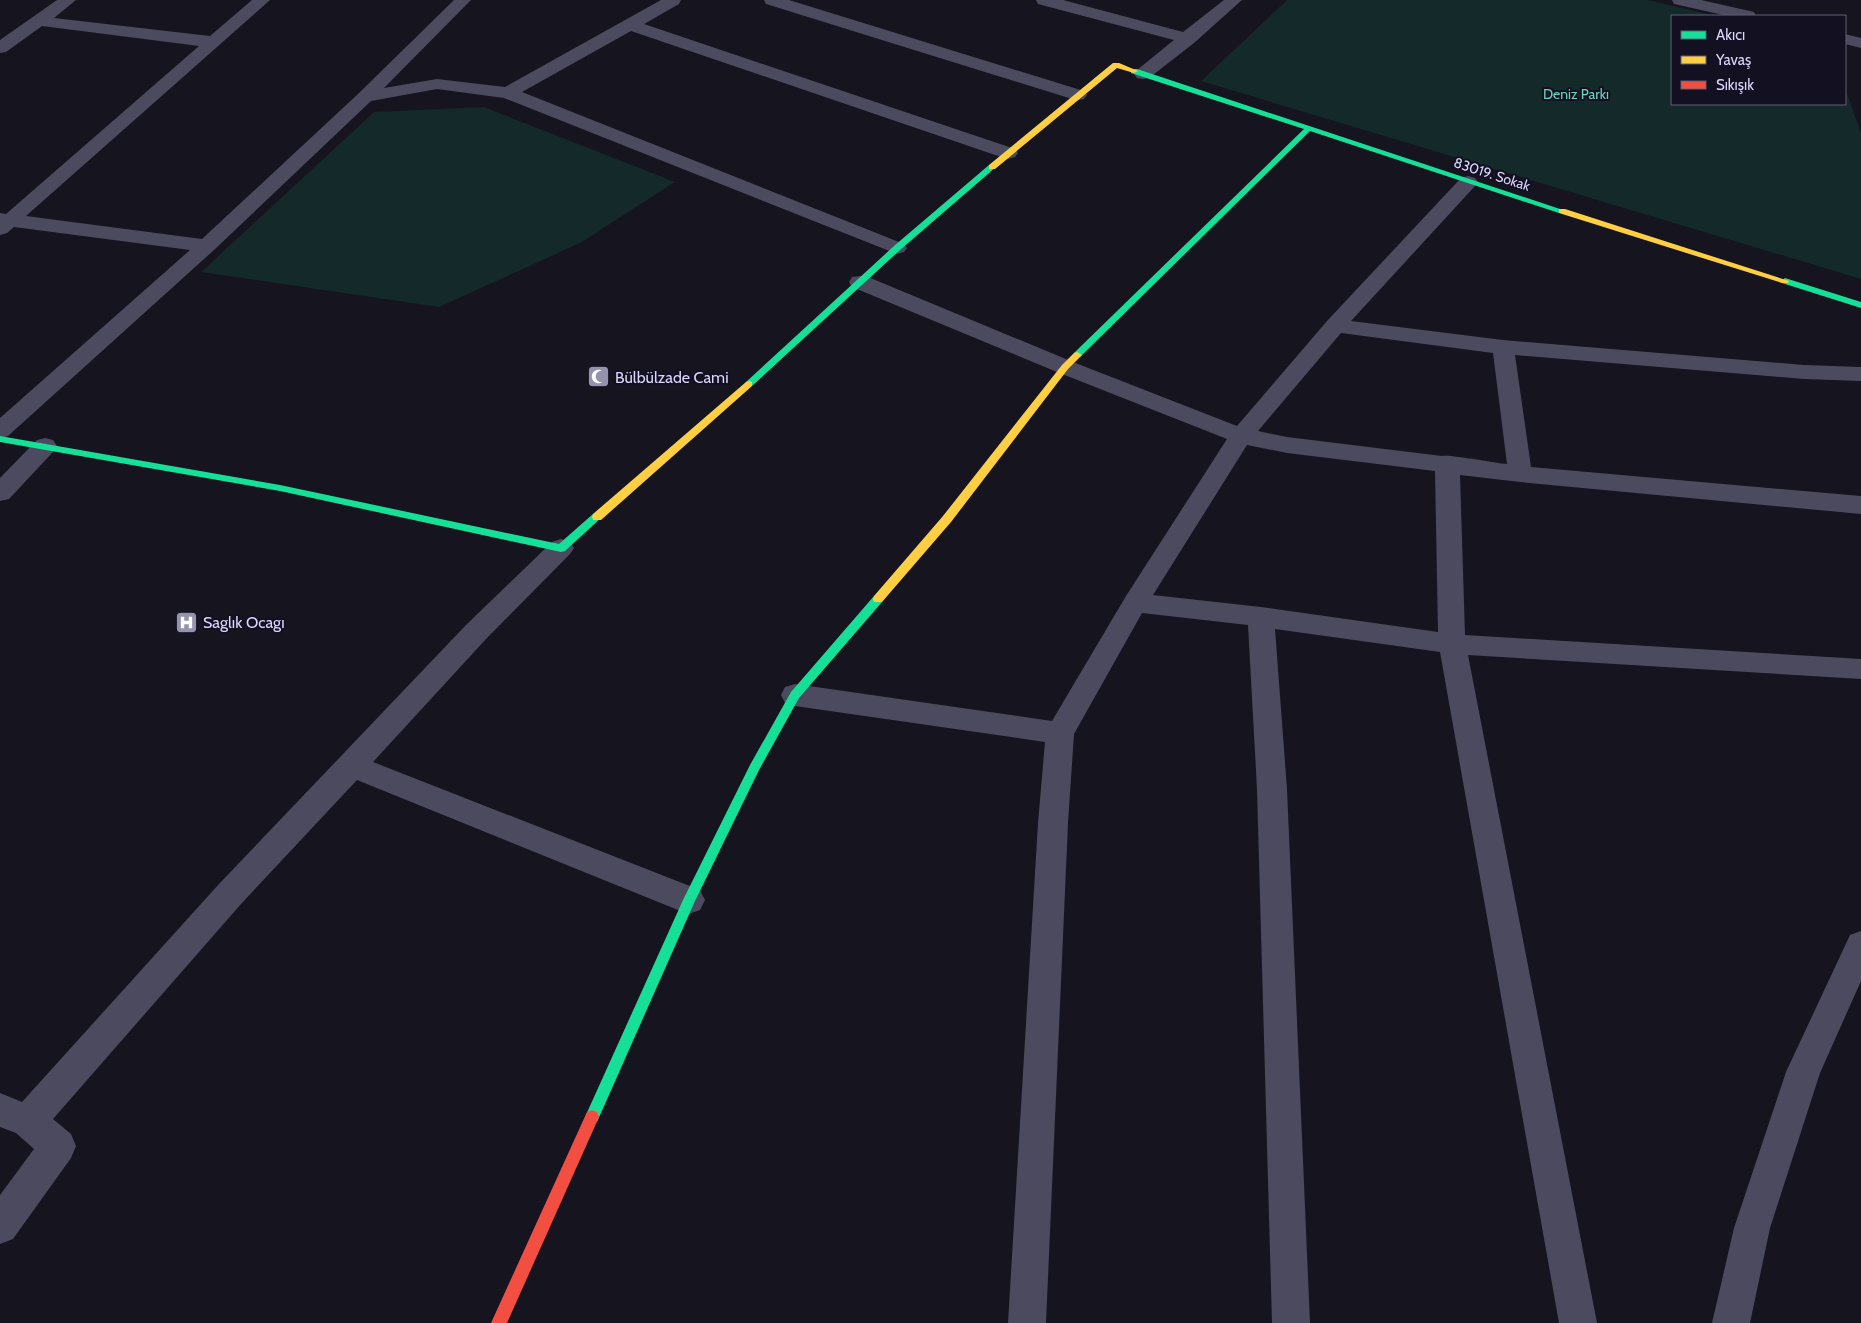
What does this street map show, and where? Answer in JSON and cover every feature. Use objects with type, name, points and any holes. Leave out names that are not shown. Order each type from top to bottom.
[{"type":"street","points":[[0,48],[68,0]]},
{"type":"street","points":[[4,223],[262,0]]},
{"type":"street","points":[[0,431],[207,246],[365,97],[463,0]]},
{"type":"street","points":[[508,93],[631,25],[672,0]]},
{"type":"street","points":[[772,0],[1078,95]]},
{"type":"street","points":[[1044,0],[1188,39]]},
{"type":"street","points":[[1143,74],[1234,0]]},
{"type":"street","points":[[1680,0],[1744,15]]},
{"type":"street","points":[[39,21],[213,42]]},
{"type":"street","points":[[631,25],[1008,153]]},
{"type":"street","points":[[1846,39],[1861,43]]},
{"type":"street","name":"83019. Sokak","points":[[1078,95],[1116,65],[1468,182],[1861,305]]},
{"type":"street","points":[[365,97],[437,84],[508,93],[897,248]]},
{"type":"street","points":[[0,1226],[58,1146],[14,1116],[230,894],[476,632],[561,548],[712,418],[897,248],[1078,95]]},
{"type":"street","points":[[499,1323],[689,900],[754,768],[795,695],[947,519],[1065,368],[1307,130]]},
{"type":"street","points":[[1026,1323],[1052,833],[1060,733],[1135,603],[1241,436],[1335,326],[1468,182]]},
{"type":"street","points":[[4,223],[207,246]]},
{"type":"street","points":[[860,282],[1065,368],[1241,436],[1287,445],[1446,463],[1520,474],[1861,505]]},
{"type":"street","points":[[1335,326],[1504,347],[1804,372],[1861,374]]},
{"type":"street","points":[[1504,347],[1520,474]]},
{"type":"street","points":[[0,439],[280,488],[561,548]]},
{"type":"street","points":[[0,493],[45,446]]},
{"type":"street","points":[[1446,463],[1452,644],[1578,1323]]},
{"type":"street","points":[[1135,603],[1261,617],[1452,644],[1861,669]]},
{"type":"street","points":[[1261,617],[1272,788],[1291,1323]]},
{"type":"street","points":[[795,695],[1060,733]]},
{"type":"street","points":[[352,766],[689,900]]},
{"type":"street","points":[[1732,1323],[1752,1228],[1803,1072],[1861,945]]},
{"type":"green space","name":"Deniz Parkı","points":[[1287,0],[1648,0],[1712,15],[1671,15],[1671,105],[1846,105],[1846,91],[1861,133],[1861,279],[1201,81]]},
{"type":"green space","points":[[484,107],[675,182],[580,243],[439,307],[201,272],[374,112]]},
{"type":"traffic: fast","points":[[1134,71],[1562,211]]},
{"type":"traffic: fast","points":[[1077,355],[1307,130]]},
{"type":"traffic: fast","points":[[749,384],[897,248],[992,167]]},
{"type":"traffic: fast","points":[[1785,281],[1861,305]]},
{"type":"traffic: fast","points":[[0,439],[280,488],[561,548],[597,517]]},
{"type":"traffic: fast","points":[[592,1117],[689,900],[754,768],[795,695],[878,599]]},
{"type":"traffic: slow","points":[[992,167],[1116,65],[1134,71]]},
{"type":"traffic: slow","points":[[1562,211],[1785,281]]},
{"type":"traffic: slow","points":[[878,599],[947,519],[1065,367],[1077,355]]},
{"type":"traffic: slow","points":[[597,517],[749,384]]},
{"type":"traffic: jam","points":[[499,1323],[592,1117]]},
{"type":"place","name":"Bülbülzade Cami","points":[[599,377]]},
{"type":"place","name":"Saglık Ocagı","points":[[187,622]]}]
